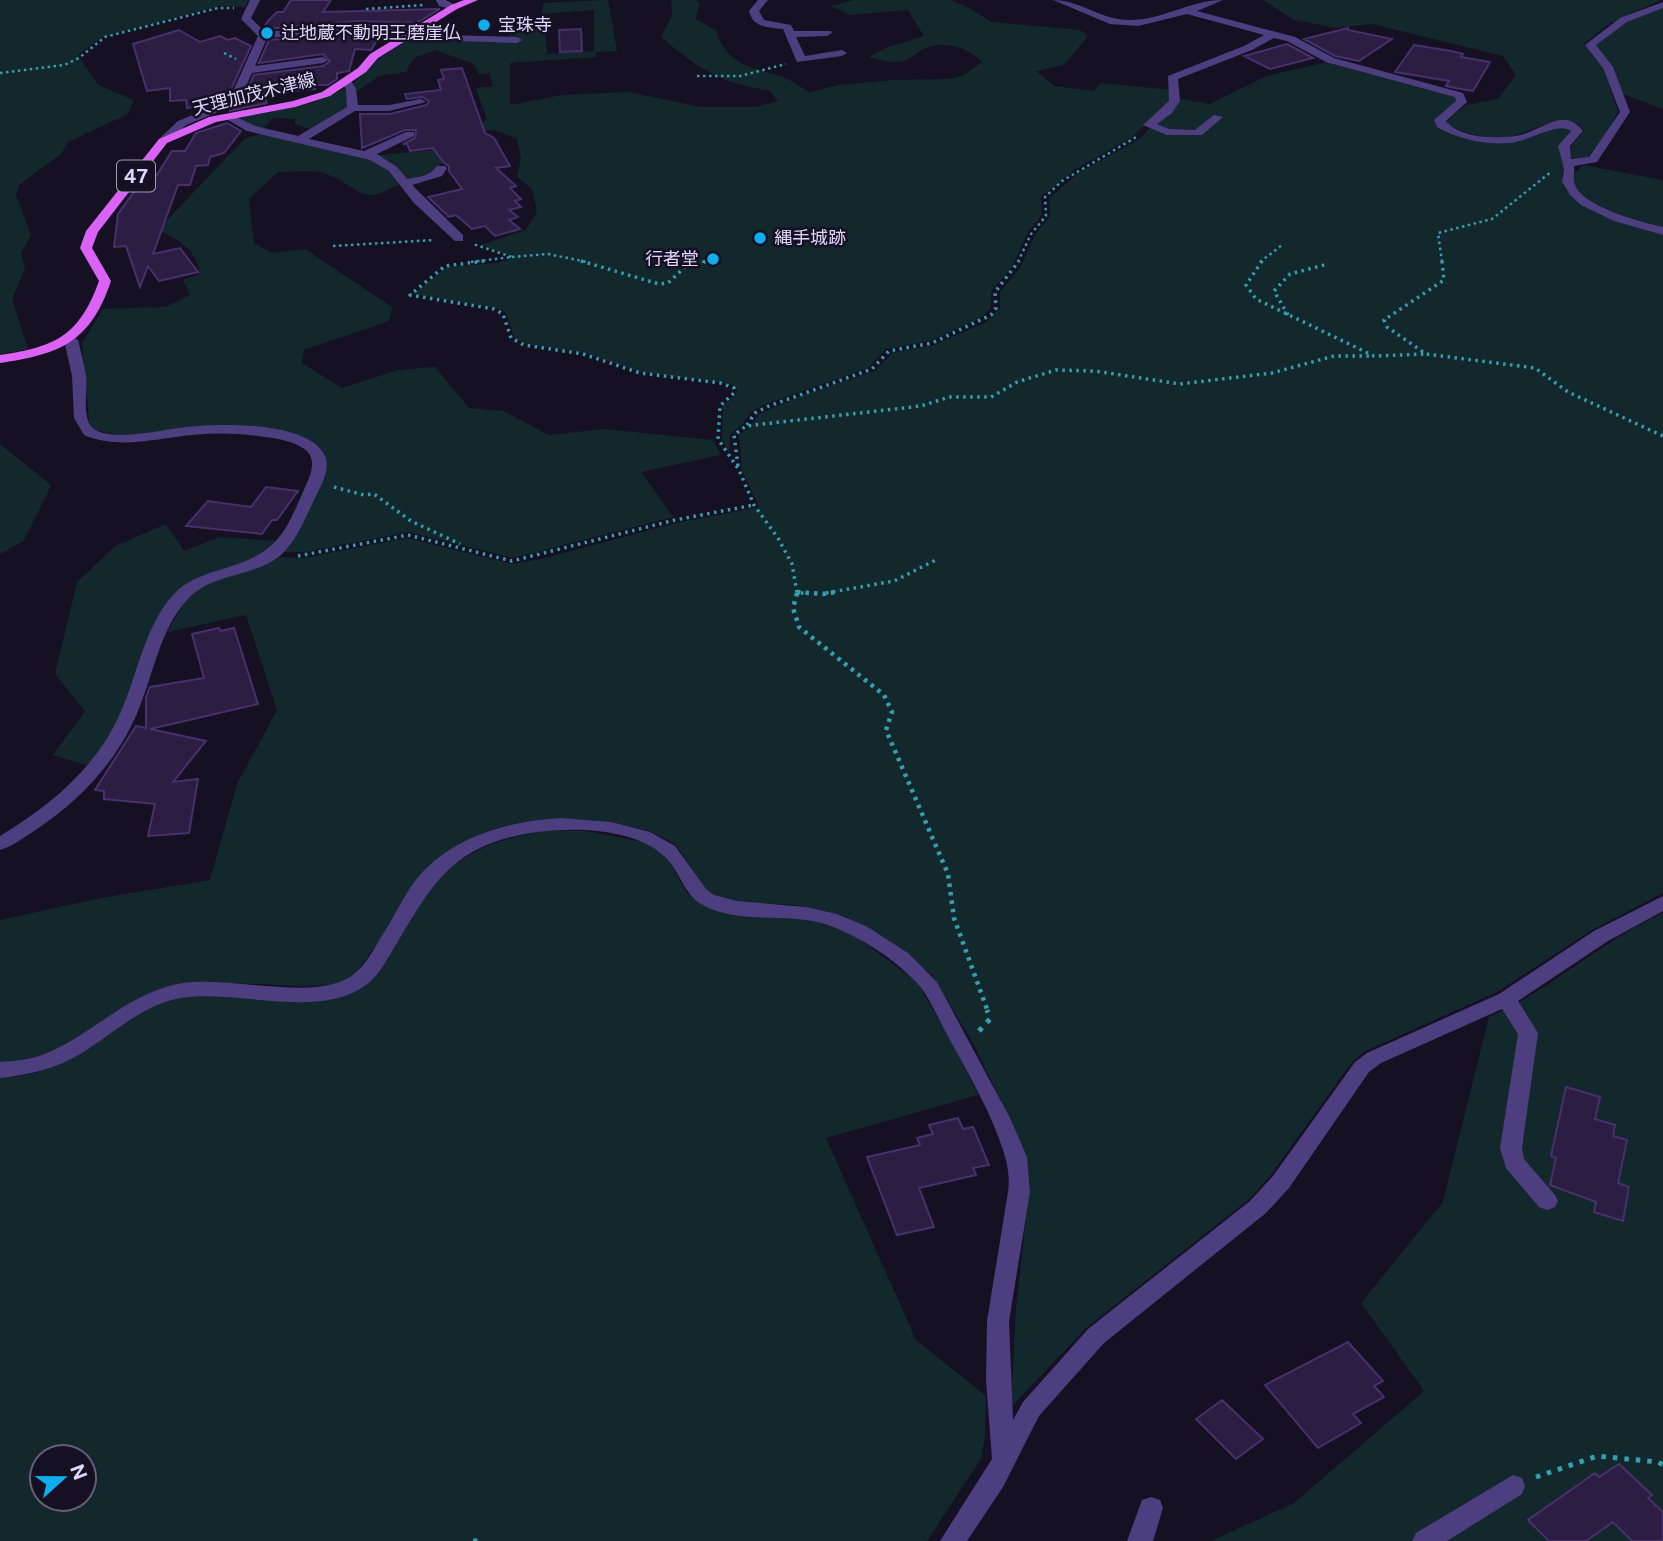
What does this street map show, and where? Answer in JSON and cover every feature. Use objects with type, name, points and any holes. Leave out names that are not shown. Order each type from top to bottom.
[{"type":"main road","name":"天理加茂木津線","points":[[71,340],[101,295],[105,281],[86,248],[92,231],[163,141],[190,127],[226,116],[310,99],[346,81],[374,56],[454,7],[473,0]]},
{"type":"main road","points":[[0,359],[55,347],[71,340]]},
{"type":"street","points":[[255,0],[246,19],[263,35],[359,27],[421,29]]},
{"type":"street","points":[[763,0],[754,10],[755,19],[761,23],[787,27],[801,60],[842,53]]},
{"type":"street","points":[[1058,0],[1119,22],[1152,20],[1191,12],[1218,0]]},
{"type":"street","points":[[441,2],[454,7]]},
{"type":"street","points":[[1569,163],[1593,160],[1625,112],[1608,66],[1590,45],[1620,22],[1663,5]]},
{"type":"street","points":[[1191,12],[1298,41],[1330,60],[1459,95],[1462,102],[1440,124],[1450,130],[1506,141],[1529,136],[1556,124],[1570,125],[1577,131],[1564,146],[1564,158],[1569,163]]},
{"type":"street","points":[[790,34],[827,33]]},
{"type":"street","points":[[1218,117],[1198,133],[1167,132],[1149,125],[1176,102],[1178,93],[1172,78],[1248,48],[1273,34]]},
{"type":"street","points":[[163,141],[183,123],[230,106],[250,71],[263,35]]},
{"type":"street","points":[[406,37],[517,40]]},
{"type":"street","points":[[250,71],[323,60]]},
{"type":"street","points":[[346,81],[351,89],[353,108]]},
{"type":"street","points":[[301,139],[353,108],[389,108],[421,102]]},
{"type":"street","points":[[226,116],[251,129],[368,154],[387,164],[418,200],[459,238]]},
{"type":"street","points":[[368,154],[410,134]]},
{"type":"street","points":[[1569,163],[1567,185],[1579,197],[1624,221],[1663,231]]},
{"type":"street","points":[[405,183],[438,174],[441,167]]},
{"type":"street","points":[[0,844],[58,808],[77,790],[109,751],[126,719],[160,632],[180,596],[195,584],[274,554],[285,542],[315,482],[318,456],[313,448],[296,438],[245,431],[198,430],[108,438],[87,431],[82,422],[79,376],[71,340]]},
{"type":"street","points":[[0,1070],[22,1069],[57,1059],[144,1002],[167,994],[204,988],[323,992],[348,987],[363,976],[394,933],[424,882],[447,860],[484,840],[516,830],[549,825],[589,825],[653,839],[671,851],[700,895],[720,905],[807,913],[860,931],[925,979],[965,1048],[1003,1126],[1014,1155],[1020,1183],[999,1304],[997,1374],[1004,1458]]},
{"type":"street","points":[[953,1541],[1031,1409],[1096,1336],[1237,1227],[1266,1199],[1281,1182],[1362,1067],[1374,1058],[1506,999],[1601,936],[1663,903]]},
{"type":"street","points":[[1506,999],[1528,1032],[1511,1148],[1514,1162],[1547,1201]]},
{"type":"street","points":[[1425,1541],[1513,1486]]},
{"type":"street","points":[[1140,1541],[1151,1507]]},
{"type":"path","points":[[359,27],[366,9],[441,2]]},
{"type":"path","points":[[0,73],[56,67],[79,58],[105,37],[228,8]]},
{"type":"path","points":[[697,76],[740,76],[801,60]]},
{"type":"path","points":[[965,1048],[990,1018],[954,918],[948,874],[886,730],[892,712],[884,695],[799,627],[793,608],[797,593],[792,564],[778,538],[754,505],[734,453],[734,435],[746,426],[755,413],[769,406],[872,369],[889,351],[932,343],[964,330],[990,315],[996,308],[995,292],[1016,268],[1031,234],[1046,216],[1045,197],[1062,181],[1135,139],[1149,125]]},
{"type":"path","points":[[1426,355],[1387,327],[1384,320],[1444,280],[1438,233],[1490,220],[1512,203],[1535,179],[1569,163]]},
{"type":"path","points":[[333,246],[459,238],[512,257]]},
{"type":"path","points":[[1282,245],[1257,265],[1246,285],[1256,299],[1374,356]]},
{"type":"path","points":[[708,261],[685,267],[668,283],[659,284],[569,257],[548,254],[512,257],[445,266],[410,295],[494,309],[503,314],[511,338],[524,345],[583,354],[640,373],[729,385],[734,388],[734,393],[720,405],[718,439],[739,470]]},
{"type":"path","points":[[1288,316],[1274,291],[1290,274],[1328,264]]},
{"type":"path","points":[[746,426],[921,406],[949,397],[991,397],[1017,382],[1056,370],[1095,371],[1140,380],[1181,384],[1272,373],[1334,356],[1426,355],[1535,368],[1568,392],[1663,436]]},
{"type":"path","points":[[315,482],[364,495],[374,494],[411,521],[471,549],[502,560],[524,560],[675,520],[754,505]]},
{"type":"path","points":[[274,554],[304,555],[408,535],[471,549]]},
{"type":"path","points":[[797,593],[823,594],[894,581],[938,559]]},
{"type":"path","points":[[1513,1486],[1597,1456],[1658,1462],[1663,1465]]},
{"type":"path","points":[[472,1541],[481,1541]]},
{"type":"green space","points":[[0,0],[249,0],[245,7],[220,6],[101,38],[78,55],[98,85],[134,100],[128,114],[68,142],[61,154],[19,185],[16,195],[31,235],[21,253],[25,268],[12,299],[28,349],[0,354]]},
{"type":"green space","points":[[608,0],[617,51],[596,52],[595,57],[510,63],[510,105],[562,95],[628,92],[701,107],[756,107],[778,101],[769,90],[737,84],[698,66],[661,37],[672,16],[671,0],[696,0],[700,4],[695,19],[716,30],[727,52],[734,59],[752,68],[788,79],[809,92],[839,85],[892,80],[951,79],[964,75],[982,62],[963,49],[949,45],[926,48],[901,61],[890,62],[869,57],[885,48],[924,36],[908,10],[849,15],[831,6],[854,0],[951,0],[991,22],[1080,30],[1088,36],[1064,65],[1036,71],[1055,86],[1094,91],[1100,83],[1173,90],[1174,98],[1131,138],[1074,170],[1041,197],[1042,215],[1027,234],[1012,267],[991,291],[991,308],[979,319],[930,341],[886,349],[868,368],[766,404],[751,412],[742,425],[730,434],[729,454],[722,439],[723,406],[737,393],[737,388],[731,384],[641,372],[585,353],[525,344],[514,337],[506,313],[496,308],[413,294],[447,267],[495,263],[515,258],[481,245],[526,230],[537,212],[532,189],[517,177],[521,158],[517,139],[495,130],[466,132],[487,119],[476,88],[493,86],[489,73],[479,74],[474,64],[435,50],[414,58],[406,72],[379,76],[355,93],[352,84],[381,57],[407,40],[508,41],[511,27],[545,27],[547,54],[594,51],[594,10],[542,14],[543,3]]},
{"type":"green space","points":[[1263,0],[1661,0],[1607,25],[1584,44],[1602,66],[1618,111],[1610,127],[1587,158],[1571,158],[1571,147],[1584,131],[1577,124],[1568,121],[1545,124],[1501,138],[1474,134],[1447,125],[1447,121],[1466,105],[1498,99],[1516,75],[1503,56],[1372,24],[1337,28],[1294,20]]},
{"type":"green space","points":[[1663,7],[1663,109],[1623,94],[1613,67],[1595,45],[1627,23]]},
{"type":"green space","points":[[1328,62],[1455,96],[1457,101],[1435,120],[1436,126],[1443,130],[1482,139],[1515,141],[1536,136],[1560,125],[1572,130],[1560,148],[1564,168],[1562,181],[1569,193],[1581,203],[1616,220],[1663,233],[1663,893],[1592,930],[1497,992],[1365,1051],[1352,1062],[1270,1176],[1248,1200],[1086,1328],[1011,1407],[1016,1307],[1030,1184],[1012,1124],[974,1045],[933,976],[883,937],[844,916],[797,905],[736,902],[714,895],[702,886],[678,848],[646,830],[591,820],[549,819],[480,835],[386,931],[356,973],[344,981],[331,985],[304,986],[206,982],[165,988],[140,998],[54,1053],[15,1063],[0,1063],[0,920],[101,898],[210,880],[237,784],[277,710],[246,615],[167,632],[187,598],[200,587],[276,557],[304,558],[407,538],[512,564],[545,558],[676,523],[759,507],[742,470],[739,435],[750,427],[759,414],[800,396],[875,371],[892,353],[934,345],[986,322],[1000,308],[1000,292],[1020,268],[1035,235],[1050,216],[1049,198],[1080,172],[1138,140],[1181,99],[1209,104],[1267,76]]},
{"type":"green space","points":[[345,89],[349,108],[314,130],[294,124],[296,119],[273,118],[262,130],[237,120],[314,102]]},
{"type":"green space","points":[[260,134],[366,156],[384,165],[401,183],[369,195],[362,194],[322,172],[278,172],[249,199],[254,243],[272,253],[305,249],[392,307],[389,321],[304,350],[302,363],[342,388],[398,370],[435,367],[469,408],[503,411],[549,435],[604,429],[713,440],[721,455],[641,472],[673,517],[513,558],[409,532],[304,552],[283,552],[325,467],[322,449],[310,440],[296,434],[245,427],[200,426],[131,434],[104,432],[93,428],[89,421],[82,343],[103,309],[165,307],[190,295],[183,280],[200,274],[195,259],[179,241],[158,230],[244,139]]},
{"type":"green space","points":[[435,150],[450,156],[426,176],[407,180],[391,163],[377,155]]},
{"type":"green space","points":[[1583,165],[1663,180],[1663,229],[1609,212],[1584,197],[1572,176]]},
{"type":"green space","points":[[0,444],[51,485],[24,541],[0,554]]},
{"type":"green space","points":[[166,524],[184,551],[219,537],[278,541],[259,556],[190,582],[135,673],[119,719],[102,751],[89,766],[53,755],[85,711],[55,674],[77,582],[115,546]]},
{"type":"green space","points":[[550,830],[587,831],[639,841],[656,848],[670,862],[687,893],[703,905],[816,921],[854,935],[917,982],[978,1095],[826,1138],[916,1340],[986,1396],[985,1436],[981,1459],[927,1541],[0,1541],[0,1077],[25,1075],[47,1069],[68,1059],[125,1021],[176,998],[213,995],[342,995],[431,884],[458,862],[500,841]]},
{"type":"green space","points":[[1663,913],[1663,1541],[1211,1541],[1294,1503],[1424,1391],[1361,1303],[1443,1202],[1489,1017],[1534,993],[1618,937]]},
{"type":"building","points":[[291,0],[331,0],[323,12],[440,9],[416,23],[359,21],[266,29],[264,27],[268,21],[277,12],[283,12]]},
{"type":"building","points":[[1348,28],[1392,39],[1359,61],[1335,56],[1304,39]]},
{"type":"building","points":[[581,29],[582,51],[560,52],[559,30]]},
{"type":"building","points":[[179,30],[200,42],[220,36],[228,40],[235,38],[251,46],[227,98],[210,105],[187,108],[186,100],[170,101],[170,88],[147,91],[133,44]]},
{"type":"building","points":[[359,33],[398,34],[393,37],[381,34],[371,50],[355,49],[349,71],[337,73],[337,79],[328,85],[315,85],[315,89],[263,93],[267,103],[229,111],[240,105],[254,75],[323,66],[330,61],[323,54],[259,63],[269,40]]},
{"type":"building","points":[[1287,44],[1313,58],[1270,69],[1244,56]]},
{"type":"building","points":[[1414,45],[1451,51],[1463,54],[1461,57],[1490,62],[1473,91],[1446,86],[1449,81],[1395,72]]},
{"type":"building","points":[[462,68],[485,133],[494,138],[510,166],[496,168],[516,186],[510,188],[521,199],[515,201],[521,207],[509,210],[518,217],[509,220],[520,229],[495,236],[485,226],[472,229],[456,215],[449,217],[428,197],[462,189],[449,171],[449,166],[433,148],[410,151],[407,144],[403,144],[415,138],[416,130],[405,130],[362,148],[360,114],[390,114],[427,105],[429,101],[422,97],[407,99],[405,94],[441,90],[438,80],[444,79],[441,70]]},
{"type":"building","points":[[227,123],[241,131],[224,153],[210,157],[208,165],[196,166],[190,185],[178,185],[153,254],[180,248],[198,272],[159,281],[148,266],[140,287],[126,246],[114,247],[118,214],[134,192],[144,184],[151,184],[172,151],[185,151],[196,133]]},
{"type":"building","points":[[266,487],[298,491],[277,520],[272,520],[262,534],[186,526],[208,501],[251,507]]},
{"type":"building","points":[[219,628],[220,631],[234,628],[258,704],[150,729],[206,741],[173,782],[198,779],[189,833],[148,836],[155,804],[104,799],[104,791],[95,790],[136,726],[146,728],[146,697],[150,687],[204,678],[192,634]]},
{"type":"building","points":[[1566,1087],[1600,1097],[1595,1119],[1615,1125],[1613,1136],[1627,1140],[1618,1183],[1629,1187],[1623,1221],[1594,1212],[1596,1202],[1550,1185],[1556,1158],[1551,1156]]},
{"type":"building","points":[[958,1118],[963,1129],[973,1127],[989,1165],[973,1168],[976,1175],[919,1188],[934,1227],[897,1235],[867,1157],[920,1145],[917,1138],[933,1134],[929,1125]]},
{"type":"building","points":[[1348,1342],[1383,1381],[1374,1386],[1384,1397],[1353,1414],[1361,1423],[1318,1448],[1265,1385]]},
{"type":"building","points":[[1222,1400],[1263,1439],[1236,1459],[1196,1419]]},
{"type":"building","points":[[1619,1464],[1652,1495],[1648,1498],[1663,1512],[1663,1541],[1632,1541],[1613,1522],[1586,1541],[1549,1541],[1528,1520],[1595,1473],[1599,1477]]},
{"type":"place","name":"宝珠寺","points":[[484,25]]},
{"type":"place","name":"辻地蔵不動明王磨崖仏","points":[[267,33]]},
{"type":"place","name":"縄手城跡","points":[[760,238]]},
{"type":"place","name":"行者堂","points":[[713,259]]}]
